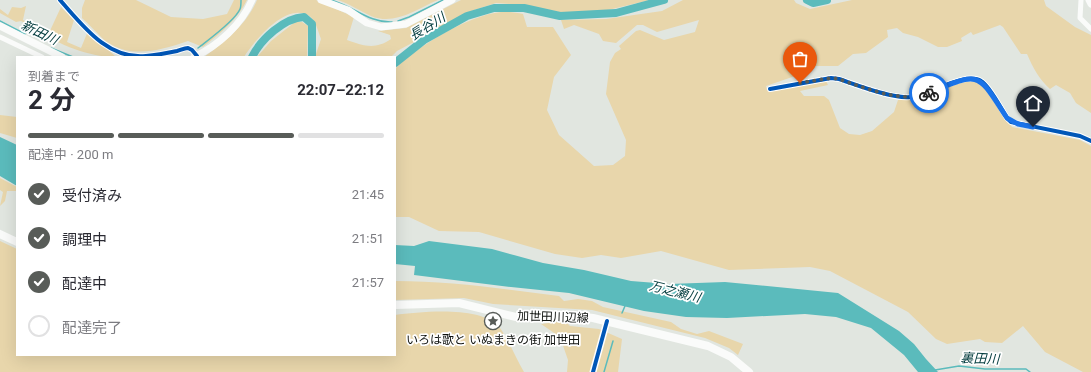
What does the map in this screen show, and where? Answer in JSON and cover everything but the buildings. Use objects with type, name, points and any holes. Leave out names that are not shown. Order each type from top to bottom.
[{"type":"main road","points":[[196,56],[211,47],[236,24],[247,10],[252,0]]},
{"type":"main road","points":[[320,0],[348,10],[367,23],[381,27],[406,24],[452,0]]},
{"type":"main road","points":[[1089,0],[1091,4]]},
{"type":"main road","points":[[0,26],[60,56]]},
{"type":"main road","points":[[0,234],[16,242]]},
{"type":"main road","name":"加世田川辺線","points":[[396,305],[459,303],[516,317],[568,315],[607,321],[708,346],[731,357],[749,372]]},
{"type":"main road","points":[[593,372],[607,321]]},
{"type":"street","points":[[60,0],[102,43],[115,52],[131,56]]},
{"type":"street","points":[[1081,0],[1080,18],[1091,29]]},
{"type":"street","points":[[0,37],[40,56]]},
{"type":"street","points":[[147,56],[188,48],[196,56]]},
{"type":"street","points":[[770,89],[831,78],[839,79],[894,96],[908,97],[926,94],[959,80],[976,79],[984,84],[1011,122],[1080,136],[1091,141]]},
{"type":"shaded area","points":[[85,0],[136,0],[171,17],[203,19],[227,14],[234,0],[247,0],[233,20],[203,47],[188,41],[166,48],[144,52],[122,49],[112,45],[102,38],[82,18],[82,8]]},
{"type":"shaded area","points":[[257,0],[316,0],[354,17],[347,40],[359,44],[375,46],[391,39],[390,35],[378,31],[406,28],[461,0],[650,0],[608,10],[563,13],[526,5],[496,3],[474,10],[397,51],[392,56],[315,56],[321,39],[313,19],[308,15],[299,13],[290,14],[272,25],[263,33],[245,56],[205,56],[235,32],[253,9]]},
{"type":"shaded area","points":[[338,0],[438,0],[397,18],[380,19]]},
{"type":"shaded area","points":[[683,0],[794,0],[796,3],[810,9],[852,0],[1044,0],[1046,6],[1075,27],[1091,35],[1091,113],[1076,103],[1070,93],[1056,85],[1050,89],[1037,73],[1027,54],[1021,54],[1003,27],[1000,25],[973,35],[971,32],[961,38],[962,41],[947,47],[938,47],[918,37],[903,33],[897,28],[887,30],[888,37],[866,53],[853,54],[838,66],[802,66],[801,74],[766,86],[767,90],[776,90],[826,81],[828,85],[800,91],[804,96],[824,96],[829,100],[840,128],[849,134],[860,135],[872,131],[894,112],[898,100],[916,98],[961,81],[975,80],[984,88],[1012,127],[1080,140],[1091,146],[1091,372],[1083,372],[1045,352],[1023,326],[1002,343],[985,342],[980,339],[947,344],[936,339],[908,312],[830,271],[810,267],[729,270],[661,251],[621,258],[601,255],[582,258],[555,254],[479,232],[439,231],[409,217],[396,217],[396,68],[416,51],[459,25],[488,14],[509,12],[523,14],[527,27],[553,27],[571,55],[554,77],[547,110],[559,135],[594,166],[613,165],[625,156],[626,140],[606,94],[610,62],[615,53],[621,49],[619,46],[636,31],[640,30],[664,40],[695,32],[699,20],[657,32],[643,25],[637,25],[616,43],[603,41],[599,34],[574,25],[564,29],[561,20],[606,19],[662,11]]},
{"type":"shaded area","points":[[26,6],[23,20],[34,26],[36,30],[48,35],[61,7],[74,20],[67,42],[81,48],[88,31],[115,56],[94,55],[74,49],[36,32],[33,27],[21,21],[16,22],[0,13],[0,9],[8,15],[12,7],[21,8]]},
{"type":"shaded area","points":[[295,22],[302,22],[308,26],[307,56],[258,56],[271,41]]},
{"type":"shaded area","points":[[0,115],[16,117],[16,138],[0,133]]},
{"type":"shaded area","points":[[0,178],[16,186],[16,191],[7,191],[5,201],[0,206],[3,192],[0,190]]},
{"type":"shaded area","points":[[0,241],[16,249],[16,356],[396,356],[396,315],[450,312],[479,316],[491,321],[500,328],[524,372],[0,372]]},
{"type":"shaded area","points":[[396,281],[436,282],[477,286],[559,296],[564,301],[578,299],[592,301],[603,307],[671,322],[681,329],[697,334],[709,331],[743,344],[738,355],[729,348],[705,338],[592,310],[493,304],[464,298],[396,300]]},
{"type":"shaded area","points":[[565,321],[570,326],[599,329],[622,339],[618,372],[567,372],[568,360],[560,337],[541,324]]},
{"type":"water","points":[[0,137],[16,145],[16,185],[0,176]]},
{"type":"water","name":"万之瀬川","points":[[429,241],[492,249],[543,263],[584,270],[631,281],[669,284],[725,282],[838,293],[899,331],[914,344],[938,372],[918,372],[904,355],[871,328],[836,317],[805,314],[727,318],[686,317],[644,311],[569,293],[414,275],[415,266],[396,264],[396,245],[414,246]]},
{"type":"waterway","name":"新田川","points":[[198,48],[233,19],[240,9],[241,0]]},
{"type":"waterway","name":"新田川","points":[[331,0],[376,20],[392,22]]},
{"type":"waterway","name":"新田川","points":[[398,21],[443,0]]},
{"type":"waterway","name":"長谷川","points":[[396,62],[424,40],[467,16],[494,8],[524,8],[560,16],[616,13],[664,0]]},
{"type":"waterway","name":"長谷川","points":[[807,0],[813,3],[827,0]]},
{"type":"waterway","name":"長谷川","points":[[253,56],[261,43],[281,25],[296,18],[304,17],[312,24],[312,56]]},
{"type":"waterway","name":"新田川","points":[[0,21],[25,34]]},
{"type":"waterway","name":"新田川","points":[[51,48],[71,56]]},
{"type":"waterway","points":[[622,313],[625,306]]},
{"type":"waterway","points":[[604,372],[613,341]]},
{"type":"waterway","name":"裏田川","points":[[935,370],[959,366],[985,369],[1026,369],[1030,372]]},
{"type":"cycle path","points":[[60,0],[97,39],[120,53],[132,56],[146,56],[188,48],[197,56]]},
{"type":"cycle path","points":[[770,89],[831,78],[839,79],[885,94],[910,97],[957,81],[974,79],[981,81],[988,88],[1011,122],[1080,136],[1091,141]]},
{"type":"cycle path","points":[[593,372],[607,321]]},
{"type":"way so far","points":[[800,83],[831,78],[839,79],[894,96],[908,97],[929,93]]},
{"type":"place","name":"いろは歌と いぬまきの街 加世田","points":[[493,321]]},
{"type":"route","points":[[929,93],[959,80],[968,78],[976,79],[984,84],[1011,122],[1033,127]]}]
